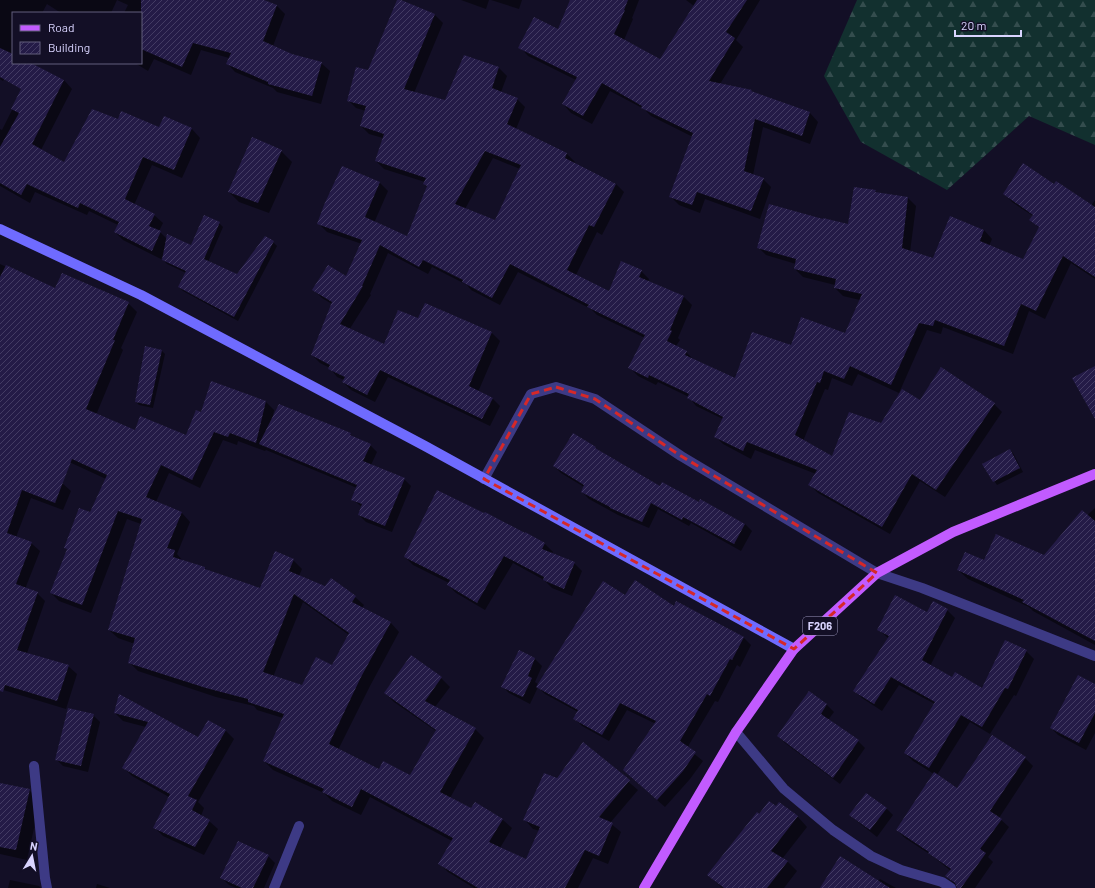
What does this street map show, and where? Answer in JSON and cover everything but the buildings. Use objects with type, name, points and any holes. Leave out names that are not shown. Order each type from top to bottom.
[{"type":"main road","points":[[0,229],[141,294],[484,479],[794,649]]},
{"type":"main road","name":"F206","points":[[644,888],[736,732],[794,649],[877,573],[953,532],[1095,474]]},
{"type":"street","points":[[484,479],[531,394],[556,386],[595,399],[681,456],[877,573],[922,588],[1095,656]]},
{"type":"street","points":[[736,732],[784,789],[833,830],[871,856],[902,870],[942,882],[951,888]]},
{"type":"street","points":[[34,766],[47,888]]},
{"type":"street","points":[[274,888],[299,826]]},
{"type":"highlighted area","points":[[556,387],[595,399],[681,456],[877,573],[794,649],[484,479],[531,394]]},
{"type":"green space","points":[[857,0],[1095,0],[1095,145],[1029,116],[947,190],[861,142],[824,76]]}]
